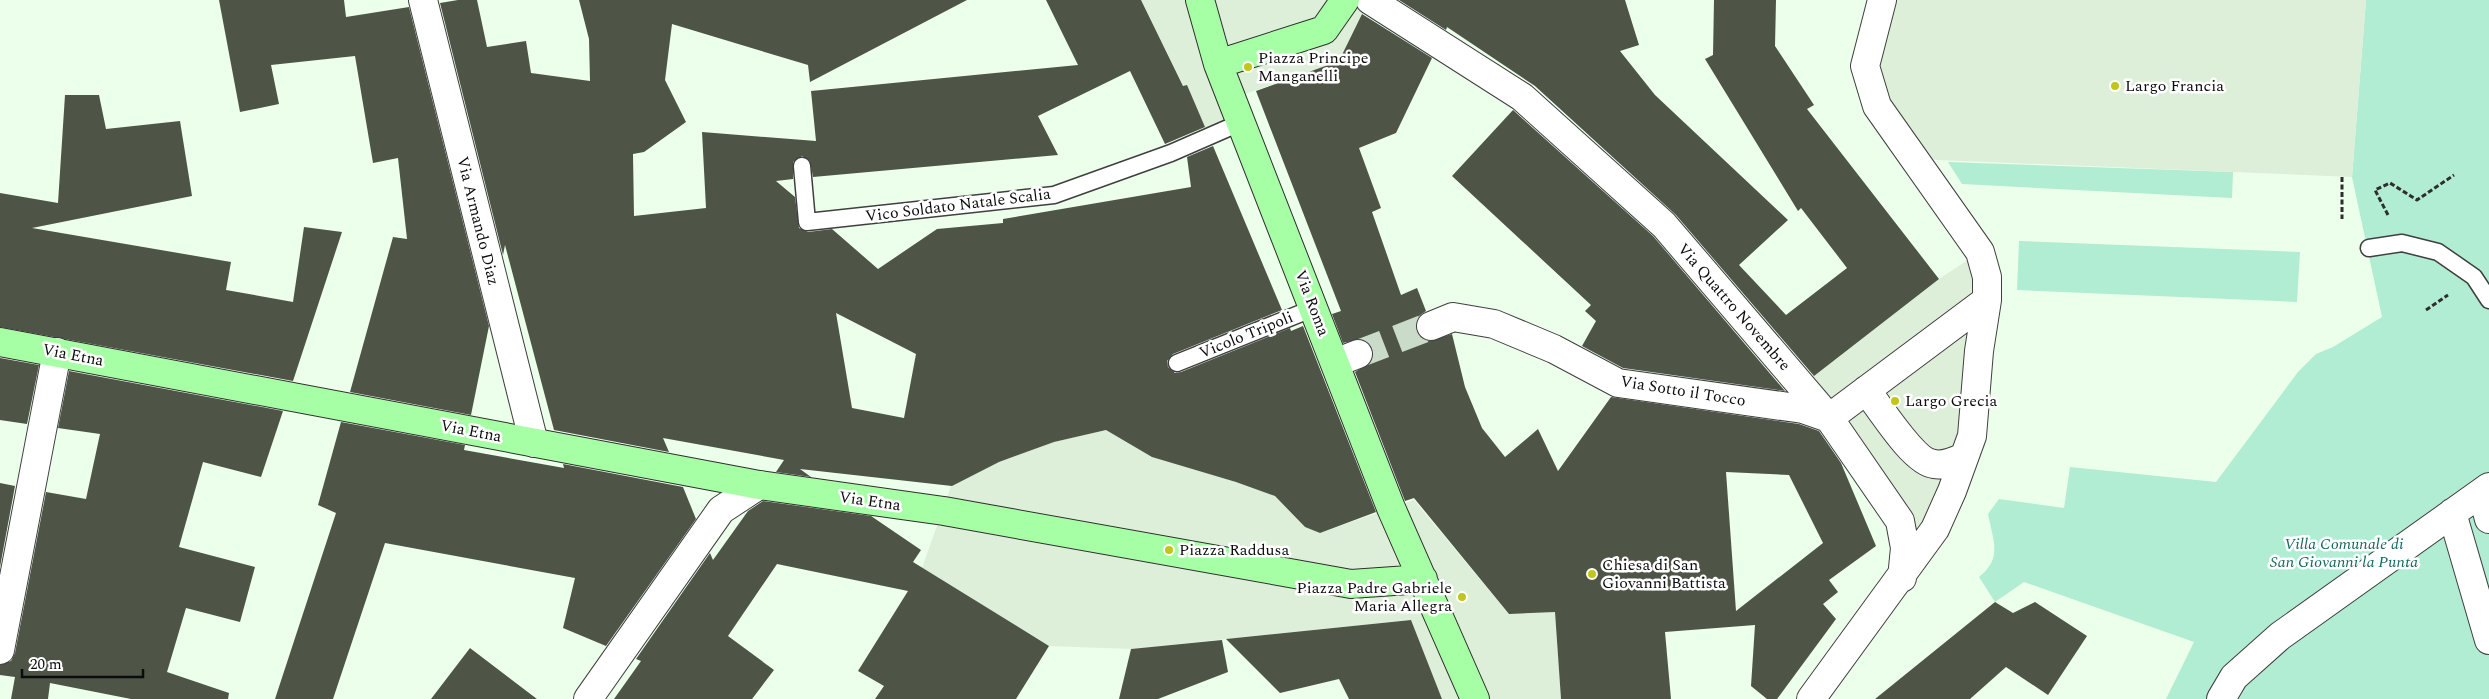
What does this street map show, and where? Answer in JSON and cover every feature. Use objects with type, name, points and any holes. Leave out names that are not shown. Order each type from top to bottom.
[{"type":"street","name":"Via Armando Diaz","points":[[423,0],[534,443]]},
{"type":"street","name":"Via Roma","points":[[1200,0],[1218,64],[1238,110],[1314,308],[1347,359],[1391,508],[1475,699]]},
{"type":"street","points":[[1218,64],[1324,30],[1345,0]]},
{"type":"street","name":"Via Quattro Novembre","points":[[1370,0],[1522,97],[1664,225],[1828,418],[1900,520],[1905,548],[1902,578]]},
{"type":"street","points":[[1811,699],[1902,578],[1935,530],[1972,436],[1979,352],[1987,300],[1987,277],[1980,252],[1877,106],[1865,66],[1882,0]]},
{"type":"street","points":[[1828,418],[1987,300]]},
{"type":"street","name":"Via Sotto il Tocco","points":[[1431,326],[1453,317],[1494,324],[1554,349],[1618,383],[1803,409],[1828,418]]},
{"type":"street","name":"Via Etna","points":[[0,342],[759,485],[944,511],[1351,584],[1422,579]]},
{"type":"street","points":[[0,650],[57,352]]},
{"type":"street","points":[[1866,390],[1916,454],[1932,464],[1944,464],[1964,457]]},
{"type":"street","points":[[588,699],[721,510],[759,485]]},
{"type":"street","points":[[2221,699],[2234,677],[2280,636],[2485,490],[2489,519]]},
{"type":"street","points":[[2452,514],[2489,640]]},
{"type":"lane","name":"Vico Soldato Natale Scalia","points":[[802,166],[807,222],[1054,195],[1171,153],[1238,110]]},
{"type":"lane","points":[[2369,248],[2402,243],[2438,252],[2474,277],[2489,300]]},
{"type":"lane","name":"Vicolo Tripoli","points":[[1177,363],[1314,308]]},
{"type":"path","points":[[2402,243],[2375,190],[2390,183],[2417,200],[2454,175]]},
{"type":"path","points":[[2342,177],[2342,219]]},
{"type":"green space","name":"Villa Comunale di San Giovanni la Punta","points":[[2366,0],[2489,0],[2489,699],[2166,699],[2194,642],[2024,582],[1995,602],[1979,577],[1991,563],[1994,556],[1994,541],[1988,514],[1999,499],[2064,508],[2070,467],[2216,482],[2298,372],[2316,354],[2333,347],[2382,317],[2352,177]]},
{"type":"green space","points":[[1948,162],[2233,172],[2232,198],[1962,184]]},
{"type":"green space","points":[[2019,241],[2300,252],[2297,302],[2017,290]]},
{"type":"shaded area","name":"Piazza Principe Manganelli","points":[[1141,0],[1372,1],[1360,18],[1339,61],[1234,98],[1242,122],[1209,137]]},
{"type":"shaded area","name":"Largo Francia","points":[[1882,0],[2366,0],[2352,177],[1915,159],[1877,106]]},
{"type":"shaded area","name":"Largo Grecia","points":[[1980,252],[1972,436],[1923,547],[1801,385],[1939,279]]},
{"type":"shaded area","name":"Piazza Raddusa","points":[[1106,430],[1275,496],[1305,527],[1320,533],[1414,500],[1508,613],[1555,612],[1561,699],[1442,699],[1410,620],[1131,649],[1049,646],[922,568],[951,486],[999,462],[1054,442]]},
{"type":"building","points":[[219,0],[344,0],[346,17],[409,7],[489,326],[471,415],[350,392],[393,237],[407,239],[398,158],[373,163],[355,56],[271,65],[279,104],[240,112]]},
{"type":"building","points":[[458,0],[477,0],[487,47],[526,41],[531,73],[590,81],[589,39],[579,0],[967,0],[810,82],[808,65],[672,24],[665,80],[686,122],[644,152],[633,154],[634,216],[706,208],[702,132],[816,141],[811,91],[1078,65],[1046,0],[1141,0],[1183,86],[1187,85],[1205,127],[1165,144],[1130,71],[1038,116],[1058,155],[813,177],[810,161],[802,156],[793,162],[793,179],[776,181],[795,197],[799,228],[808,232],[832,229],[878,269],[937,229],[1003,223],[1003,219],[1191,187],[1187,157],[1213,146],[1282,310],[1173,354],[1167,361],[1168,367],[1175,373],[1181,372],[1290,328],[1291,331],[1303,326],[1376,512],[1320,533],[1305,527],[1275,496],[1236,482],[1152,457],[1106,430],[1054,442],[999,462],[952,486],[800,469],[811,477],[776,472],[784,460],[663,438],[669,452],[554,430],[505,245],[503,255],[440,3]],"holes":[[[836,313],[916,354],[904,418],[852,408]]]},
{"type":"building","points":[[1399,0],[1625,0],[1639,45],[1620,51],[1655,95],[1788,220],[1739,265],[1786,315],[1847,268],[1801,208],[1798,211],[1705,59],[1713,55],[1714,0],[1776,0],[1775,46],[1814,105],[1807,109],[1939,279],[1814,376],[1676,215],[1535,86],[1447,27],[1446,30]]},
{"type":"building","points":[[1362,14],[1432,58],[1396,133],[1359,148],[1381,208],[1372,212],[1401,295],[1417,288],[1426,311],[1419,316],[1416,323],[1417,332],[1422,339],[1429,341],[1452,334],[1465,387],[1482,428],[1505,457],[1538,429],[1558,471],[1611,397],[1799,424],[1819,431],[1841,463],[1876,546],[1829,580],[1838,592],[1823,604],[1836,619],[1777,699],[1767,699],[1751,686],[1755,625],[1665,632],[1671,699],[1561,699],[1555,612],[1509,614],[1414,498],[1405,501],[1355,372],[1370,363],[1373,349],[1368,342],[1361,339],[1343,343],[1332,314],[1341,311],[1256,91],[1339,61]],"holes":[[[1726,472],[1789,475],[1823,543],[1736,611]]]},
{"type":"building","points":[[65,95],[99,95],[106,129],[180,121],[192,196],[32,228],[231,262],[226,290],[293,302],[304,227],[342,232],[293,381],[0,327],[0,193],[58,203]]},
{"type":"building","points":[[1513,110],[1653,236],[1785,391],[1623,368],[1582,346],[1596,321],[1585,311],[1591,305],[1452,176]]},
{"type":"building","points":[[0,358],[39,365],[27,424],[0,420]]},
{"type":"building","points":[[69,371],[283,411],[261,477],[203,462],[179,547],[255,567],[240,622],[186,608],[167,672],[229,693],[228,699],[131,699],[50,683],[48,699],[11,699],[15,677],[0,675],[0,665],[11,661],[15,653],[46,492],[86,499],[100,434],[58,428]]},
{"type":"building","points":[[341,422],[465,445],[464,450],[564,468],[563,464],[683,487],[696,519],[606,646],[563,628],[575,578],[385,543],[333,699],[275,699],[336,513],[318,505]]},
{"type":"building","points":[[0,483],[15,486],[0,567]]},
{"type":"building","points":[[763,501],[871,516],[921,550],[913,562],[1049,646],[1016,699],[875,699],[884,686],[858,671],[908,591],[777,564],[728,636],[774,670],[752,699],[614,699],[641,661],[636,659],[710,553],[713,560],[748,511]]},
{"type":"building","points":[[1995,602],[2013,613],[2035,602],[2087,636],[2048,695],[2006,667],[1970,699],[1875,699]]},
{"type":"building","points":[[1411,620],[1442,699],[1349,699],[1339,679],[1280,693],[1226,639]]},
{"type":"building","points":[[1222,640],[1228,672],[1158,699],[1119,699],[1131,649]]},
{"type":"building","points":[[470,648],[537,699],[431,699]]},
{"type":"tunnel","points":[[1358,354],[1431,326]]},
{"type":"place","name":"Piazza Principe Manganelli","points":[[1248,67]]},
{"type":"place","name":"Largo Francia","points":[[2115,86]]},
{"type":"place","name":"Largo Grecia","points":[[1895,401]]},
{"type":"place","name":"Piazza Raddusa","points":[[1169,550]]},
{"type":"place","name":"Chiesa di San Giovanni Battista","points":[[1592,574]]},
{"type":"place","name":"Piazza Padre Gabriele Maria Allegra","points":[[1462,597]]}]
